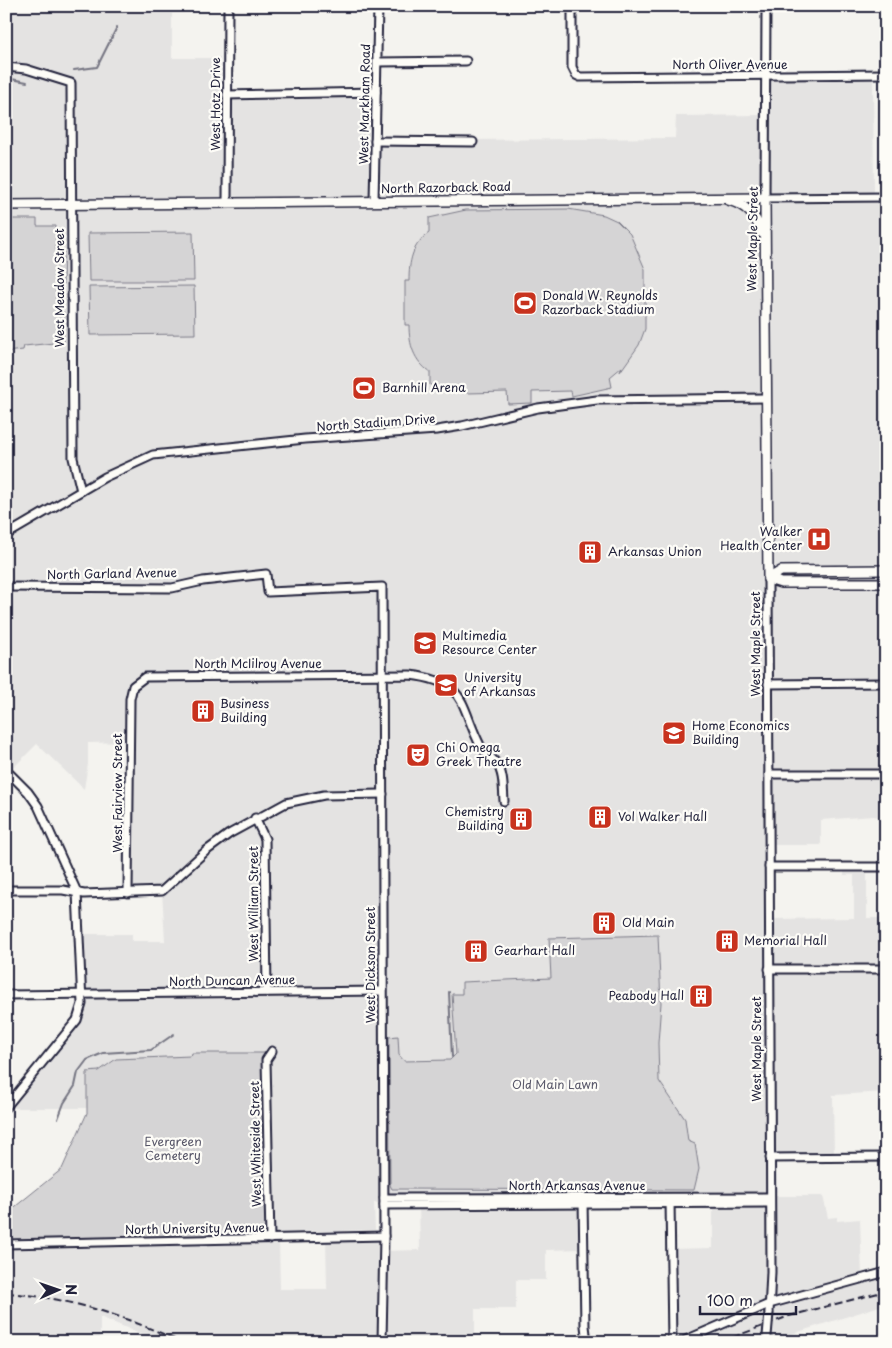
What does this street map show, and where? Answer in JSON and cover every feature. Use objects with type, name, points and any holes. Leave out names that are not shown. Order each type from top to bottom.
[{"type":"main road","points":[[718,198],[744,206],[753,213],[764,237]]},
{"type":"main road","name":"North Razorback Road","points":[[6,205],[765,198]]},
{"type":"main road","name":"West Maple Street","points":[[765,198],[768,579]]},
{"type":"main road","points":[[768,579],[781,571],[886,570]]},
{"type":"main road","points":[[768,579],[781,583],[886,583]]},
{"type":"street","name":"West Hotz Drive","points":[[226,202],[228,6]]},
{"type":"street","name":"West Markham Road","points":[[374,201],[378,6]]},
{"type":"street","name":"North Oliver Avenue","points":[[572,6],[572,67],[576,75],[586,77],[886,74]]},
{"type":"street","name":"West Maple Street","points":[[765,198],[766,6]]},
{"type":"street","points":[[377,62],[466,61]]},
{"type":"street","name":"West Meadow Street","points":[[6,66],[71,83],[72,458],[81,491]]},
{"type":"street","points":[[227,96],[376,92]]},
{"type":"street","points":[[375,141],[473,142]]},
{"type":"street","name":"North Razorback Road","points":[[765,198],[886,197]]},
{"type":"street","name":"North Stadium Drive","points":[[6,535],[81,491],[131,464],[153,455],[437,430],[538,408],[597,400],[766,398]]},
{"type":"street","name":"North Garland Avenue","points":[[6,588],[172,588],[203,581],[266,574],[268,592],[382,587]]},
{"type":"street","name":"West Maple Street","points":[[766,1339],[769,1313],[770,1200],[768,579]]},
{"type":"street","name":"West Dickson Street","points":[[382,587],[384,1202],[382,1342]]},
{"type":"street","name":"North McIilroy Avenue","points":[[130,693],[136,682],[150,676],[382,674],[435,678],[459,695],[468,712],[482,749],[497,763],[501,774],[504,801]]},
{"type":"street","points":[[768,684],[886,683]]},
{"type":"street","name":"West Fairview Street","points":[[128,893],[130,693]]},
{"type":"street","points":[[6,770],[28,792],[38,806],[77,892],[82,994],[82,1009],[77,1020],[6,1107]]},
{"type":"street","points":[[769,774],[886,774]]},
{"type":"street","points":[[6,890],[63,890],[84,894],[162,891],[206,851],[255,818],[301,798],[324,795],[383,794]]},
{"type":"street","name":"West William Street","points":[[255,818],[265,839],[267,992]]},
{"type":"street","points":[[769,867],[886,868]]},
{"type":"street","points":[[769,970],[886,969]]},
{"type":"street","name":"North Duncan Avenue","points":[[6,995],[382,992]]},
{"type":"street","name":"West Whiteside Street","points":[[270,1239],[266,1060],[272,1051]]},
{"type":"street","points":[[770,1158],[886,1157]]},
{"type":"street","points":[[583,1200],[585,1326],[587,1342]]},
{"type":"street","points":[[670,1200],[672,1342]]},
{"type":"street","name":"North Arkansas Avenue","points":[[384,1202],[770,1200]]},
{"type":"street","name":"North University Avenue","points":[[6,1244],[384,1236]]},
{"type":"street","points":[[680,1342],[769,1304],[886,1272]]},
{"type":"shaded area","name":"University of Arkansas","points":[[6,11],[172,12],[172,58],[220,58],[220,93],[376,92],[375,141],[675,138],[676,116],[765,115],[765,76],[873,75],[874,197],[886,197],[886,818],[873,816],[821,820],[821,845],[769,845],[769,919],[854,918],[854,875],[844,875],[844,867],[867,867],[867,918],[886,918],[886,1092],[833,1095],[834,1157],[770,1158],[771,1196],[823,1196],[828,1218],[837,1217],[837,1221],[860,1219],[862,1277],[886,1272],[886,1304],[767,1342],[672,1342],[671,1249],[713,1248],[713,1203],[584,1204],[584,1249],[546,1250],[546,1280],[516,1280],[516,1309],[475,1309],[475,1342],[161,1342],[100,1317],[100,1342],[6,1342],[6,1244],[279,1238],[280,1289],[327,1289],[326,1237],[384,1236],[383,1251],[420,1250],[419,1201],[374,1203],[375,1230],[273,1233],[269,1053],[192,1053],[192,1056],[116,1059],[99,1071],[87,1073],[87,1108],[6,1108],[82,1009],[80,934],[132,934],[132,941],[165,941],[162,891],[128,893],[130,742],[88,743],[88,764],[84,789],[37,744],[9,772],[6,770],[6,628],[12,624],[6,613]]},
{"type":"green space","name":"Donald W. Reynolds Razorback Stadium","points":[[568,209],[604,215],[617,221],[630,234],[645,269],[645,329],[639,345],[620,372],[622,367],[610,377],[612,387],[572,396],[571,391],[532,392],[532,403],[508,404],[507,392],[468,393],[430,385],[430,372],[416,358],[411,346],[409,325],[405,325],[405,281],[409,281],[411,260],[415,248],[423,237],[429,233],[429,218],[466,210]]},
{"type":"green space","points":[[6,219],[37,219],[37,226],[56,226],[56,250],[64,250],[63,286],[56,287],[56,312],[64,312],[64,342],[24,346],[23,350],[6,352]]},
{"type":"green space","points":[[193,232],[194,281],[89,281],[88,233]]},
{"type":"green space","points":[[194,286],[195,334],[90,335],[89,287]]},
{"type":"green space","name":"Old Main Lawn","points":[[658,935],[661,1003],[658,1043],[659,1081],[685,1119],[688,1141],[695,1144],[699,1169],[694,1190],[392,1189],[390,1185],[389,1037],[398,1036],[399,1055],[404,1061],[450,1060],[456,1054],[452,994],[462,994],[462,982],[551,978],[549,938]]},
{"type":"green space","name":"Evergreen Cemetery","points":[[192,1053],[269,1053],[270,1239],[6,1244],[6,1214],[62,1169],[87,1113],[87,1072],[99,1071],[116,1059],[191,1056]]},
{"type":"waterway","points":[[74,70],[97,67],[117,27]]},
{"type":"waterway","points":[[6,78],[27,82]]},
{"type":"waterway","points":[[449,992],[452,1057]]},
{"type":"waterway","points":[[58,1119],[64,1103],[75,1086],[78,1072],[87,1060],[103,1053],[151,1050],[174,1034]]},
{"type":"railway","points":[[721,1342],[789,1316],[886,1291]]},
{"type":"railway","points":[[6,1293],[52,1299],[96,1309],[139,1324],[181,1342]]},
{"type":"place","name":"Donald W. Reynolds Razorback Stadium","points":[[525,303]]},
{"type":"place","name":"Barnhill Arena","points":[[364,388]]},
{"type":"place","name":"Walker Health Center","points":[[819,539]]},
{"type":"place","name":"Arkansas Union","points":[[590,552]]},
{"type":"place","name":"Multimedia Resource Center","points":[[425,643]]},
{"type":"place","name":"University of Arkansas","points":[[446,685]]},
{"type":"place","name":"Business Building","points":[[203,711]]},
{"type":"place","name":"Home Economics Building","points":[[674,733]]},
{"type":"place","name":"Chi Omega Greek Theatre","points":[[418,755]]},
{"type":"place","name":"Vol Walker Hall","points":[[600,817]]},
{"type":"place","name":"Chemistry Building","points":[[521,819]]},
{"type":"place","name":"Old Main","points":[[604,923]]},
{"type":"place","name":"Memorial Hall","points":[[727,941]]},
{"type":"place","name":"Gearhart Hall","points":[[476,951]]},
{"type":"place","name":"Peabody Hall","points":[[701,996]]}]
